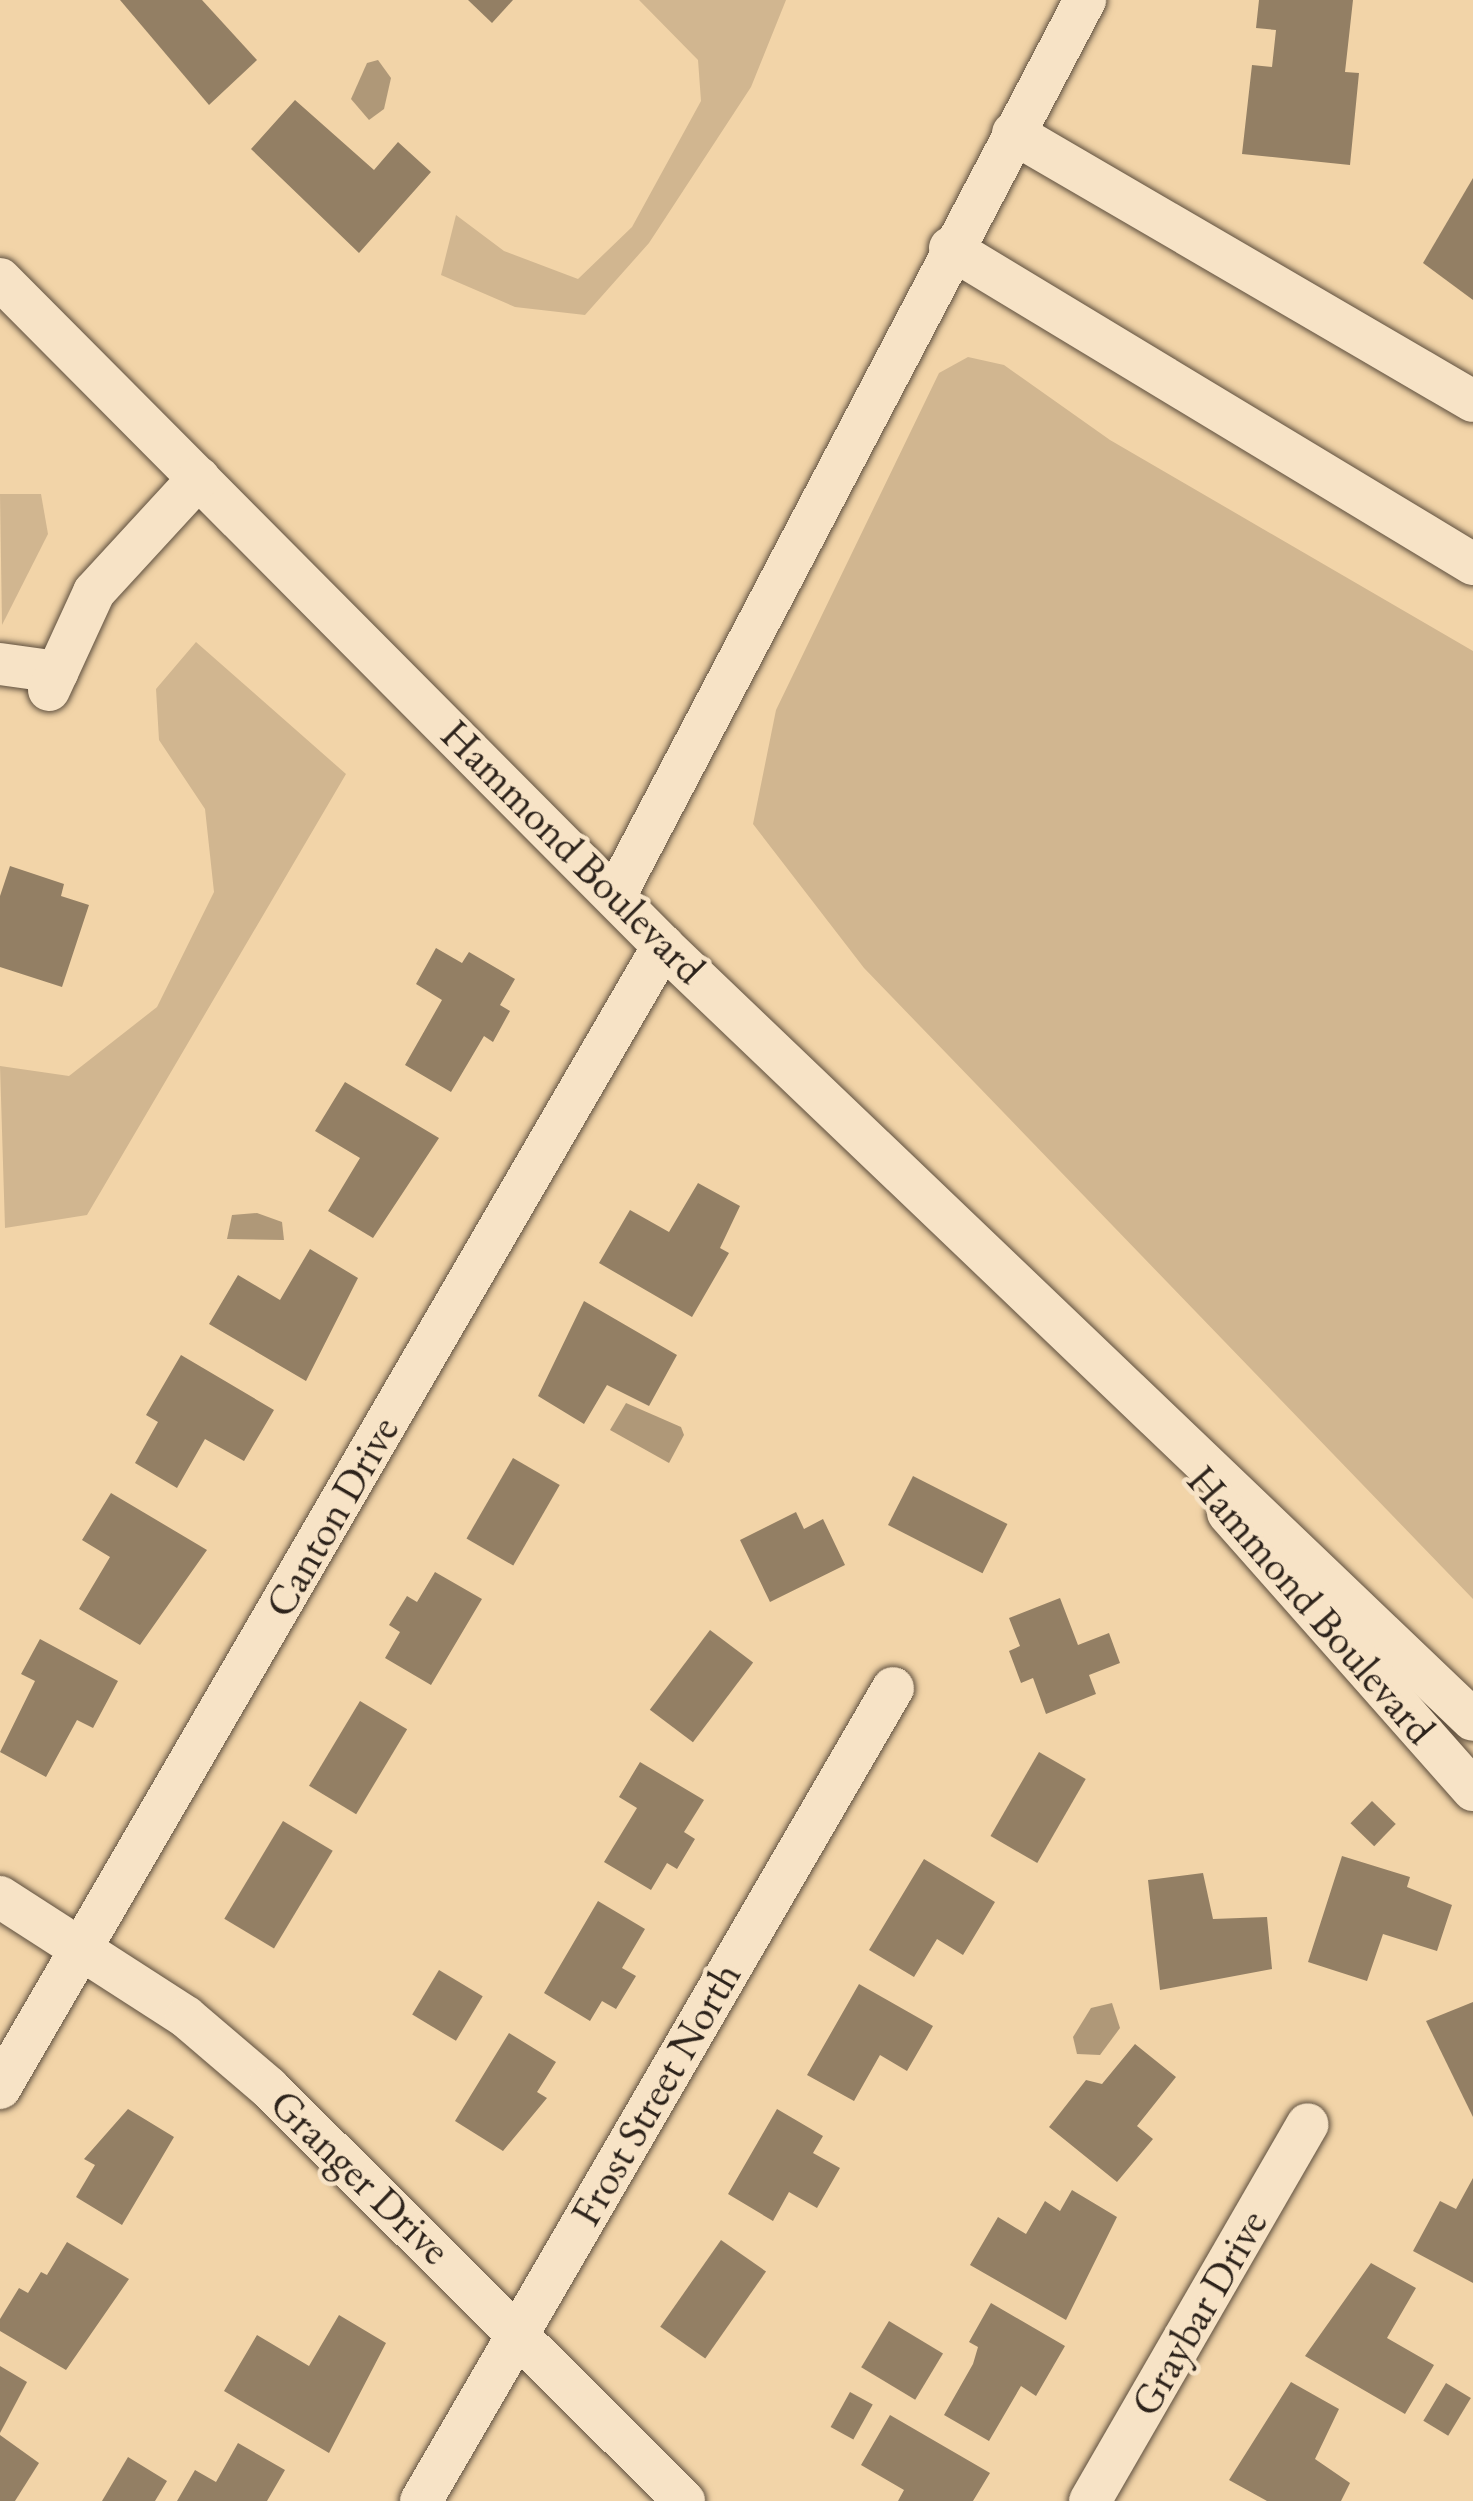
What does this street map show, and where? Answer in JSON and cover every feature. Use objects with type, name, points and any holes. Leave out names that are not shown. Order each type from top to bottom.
[{"type":"street","points":[[615,896],[950,248],[1085,0]]},
{"type":"street","points":[[1013,133],[1473,401]]},
{"type":"street","points":[[950,248],[1473,564]]},
{"type":"street","name":"Hammond Boulevard","points":[[0,279],[663,946],[1473,1720]]},
{"type":"street","points":[[0,664],[53,681],[94,592],[199,478]]},
{"type":"street","name":"Canton Drive","points":[[0,2088],[663,946]]},
{"type":"street","name":"Hammond Boulevard","points":[[1153,1418],[1285,1586],[1473,1790]]},
{"type":"street","name":"Frost Street North","points":[[421,2501],[893,1688]]},
{"type":"street","name":"Granger Drive","points":[[0,1897],[83,1944],[268,2087],[684,2501]]},
{"type":"street","name":"Graybar Drive","points":[[1090,2501],[1308,2124]]},
{"type":"shaded area","points":[[639,0],[786,0],[751,87],[649,243],[585,315],[515,307],[441,275],[456,215],[504,251],[578,279],[632,227],[701,101],[698,60]]},
{"type":"shaded area","points":[[378,60],[391,78],[384,109],[369,120],[351,99],[367,63]]},
{"type":"shaded area","points":[[968,357],[1004,365],[1110,440],[1473,651],[1473,1599],[864,968],[753,824],[776,710],[939,373]]},
{"type":"shaded area","points":[[0,494],[41,494],[48,534],[2,625]]},
{"type":"shaded area","points":[[196,642],[346,774],[87,1215],[5,1228],[0,1066],[69,1076],[157,1007],[214,892],[205,809],[159,740],[156,689]]},
{"type":"shaded area","points":[[257,1213],[282,1222],[284,1240],[227,1239],[232,1215]]},
{"type":"shaded area","points":[[626,1403],[681,1427],[684,1435],[669,1463],[610,1430]]},
{"type":"shaded area","points":[[1112,2003],[1120,2028],[1100,2055],[1077,2054],[1073,2037],[1091,2008]]},
{"type":"building","points":[[120,0],[202,0],[257,60],[209,105]]},
{"type":"building","points":[[468,0],[513,0],[492,23]]},
{"type":"building","points":[[1259,0],[1353,0],[1345,72],[1359,73],[1350,165],[1242,154],[1252,65],[1272,67],[1276,30],[1256,28]]},
{"type":"building","points":[[295,100],[374,170],[398,142],[431,172],[359,253],[251,149]]},
{"type":"building","points":[[1473,178],[1473,300],[1423,263]]},
{"type":"building","points":[[10,866],[64,884],[61,896],[89,905],[62,987],[0,967],[0,896]]},
{"type":"building","points":[[436,948],[462,963],[469,952],[515,979],[500,1005],[510,1011],[493,1042],[484,1036],[451,1092],[405,1065],[442,1000],[416,984]]},
{"type":"building","points":[[345,1082],[439,1138],[373,1238],[328,1211],[360,1158],[315,1131]]},
{"type":"building","points":[[698,1183],[740,1206],[720,1248],[729,1253],[692,1317],[599,1263],[630,1210],[669,1232]]},
{"type":"building","points":[[310,1249],[358,1278],[306,1381],[209,1324],[238,1275],[280,1300]]},
{"type":"building","points":[[584,1301],[677,1355],[649,1406],[607,1385],[584,1424],[538,1396]]},
{"type":"building","points":[[181,1355],[274,1410],[244,1461],[205,1439],[177,1488],[135,1463],[158,1422],[146,1415]]},
{"type":"building","points":[[513,1458],[560,1485],[513,1566],[466,1539]]},
{"type":"building","points":[[913,1476],[1007,1524],[982,1573],[888,1525]]},
{"type":"building","points":[[111,1493],[207,1550],[140,1645],[79,1609],[110,1557],[82,1540]]},
{"type":"building","points":[[796,1512],[804,1529],[823,1519],[845,1565],[770,1602],[740,1540]]},
{"type":"building","points":[[435,1572],[482,1599],[431,1685],[385,1658],[400,1632],[389,1625],[407,1596],[417,1602]]},
{"type":"building","points":[[1060,1598],[1078,1645],[1109,1633],[1120,1663],[1089,1675],[1096,1694],[1046,1714],[1033,1678],[1021,1683],[1009,1651],[1020,1646],[1009,1618]]},
{"type":"building","points":[[710,1630],[753,1662],[693,1742],[650,1710]]},
{"type":"building","points":[[40,1639],[118,1681],[93,1728],[77,1720],[46,1777],[0,1752],[35,1681],[21,1674]]},
{"type":"building","points":[[360,1701],[407,1729],[356,1814],[309,1786]]},
{"type":"building","points":[[1039,1752],[1086,1779],[1037,1863],[990,1836]]},
{"type":"building","points":[[640,1762],[704,1800],[684,1832],[695,1839],[677,1869],[667,1863],[651,1890],[604,1862],[637,1808],[619,1797]]},
{"type":"building","points":[[1372,1801],[1396,1824],[1374,1846],[1350,1823]]},
{"type":"building","points":[[283,1821],[333,1851],[274,1949],[224,1919]]},
{"type":"building","points":[[1342,1856],[1410,1877],[1407,1887],[1452,1905],[1437,1951],[1383,1934],[1367,1981],[1308,1962]]},
{"type":"building","points":[[924,1859],[995,1902],[963,1955],[937,1939],[914,1977],[869,1950]]},
{"type":"building","points":[[1203,1873],[1213,1919],[1267,1917],[1272,1969],[1160,1990],[1148,1880]]},
{"type":"building","points":[[598,1901],[645,1929],[622,1968],[636,1976],[616,2009],[602,2001],[590,2021],[544,1993]]},
{"type":"building","points":[[439,1970],[483,1996],[456,2041],[412,2015]]},
{"type":"building","points":[[859,1984],[933,2026],[907,2071],[880,2055],[854,2101],[807,2075]]},
{"type":"building","points":[[1473,2002],[1473,2117],[1426,2021]]},
{"type":"building","points":[[509,2033],[556,2062],[537,2092],[547,2098],[503,2151],[455,2121]]},
{"type":"building","points":[[1135,2044],[1176,2077],[1137,2126],[1153,2139],[1117,2182],[1049,2127],[1086,2080],[1102,2084]]},
{"type":"building","points":[[128,2109],[174,2137],[122,2225],[76,2197],[95,2165],[84,2159]]},
{"type":"building","points":[[777,2109],[823,2136],[813,2153],[840,2168],[817,2208],[789,2192],[773,2221],[728,2194]]},
{"type":"building","points":[[1473,2178],[1473,2283],[1413,2251],[1440,2201],[1456,2209]]},
{"type":"building","points":[[1072,2190],[1117,2217],[1066,2320],[970,2265],[998,2217],[1026,2234],[1045,2201],[1060,2211]]},
{"type":"building","points":[[721,2240],[766,2272],[705,2358],[660,2327]]},
{"type":"building","points":[[67,2242],[129,2279],[66,2370],[0,2331],[0,2319],[19,2288],[28,2293],[41,2272],[47,2275]]},
{"type":"building","points":[[1371,2263],[1416,2288],[1387,2338],[1434,2365],[1405,2414],[1305,2356]]},
{"type":"building","points":[[991,2303],[1065,2346],[1036,2396],[1021,2386],[989,2441],[944,2415],[973,2364],[978,2347],[969,2342]]},
{"type":"building","points":[[339,2315],[386,2343],[329,2453],[224,2391],[257,2335],[309,2366]]},
{"type":"building","points":[[889,2321],[943,2353],[915,2400],[861,2367]]},
{"type":"building","points":[[0,2366],[27,2382],[0,2433]]},
{"type":"building","points":[[1291,2382],[1339,2409],[1315,2459],[1350,2483],[1341,2501],[1267,2501],[1229,2480]]},
{"type":"building","points":[[1446,2383],[1471,2398],[1448,2436],[1423,2421]]},
{"type":"building","points":[[850,2392],[873,2405],[853,2440],[831,2427]]},
{"type":"building","points":[[890,2415],[990,2473],[973,2501],[898,2501],[904,2490],[861,2465]]},
{"type":"building","points":[[0,2435],[39,2463],[15,2501],[0,2501]]},
{"type":"building","points":[[238,2443],[285,2470],[267,2501],[177,2501],[195,2470],[216,2482]]},
{"type":"building","points":[[128,2457],[167,2481],[155,2501],[102,2501]]}]
